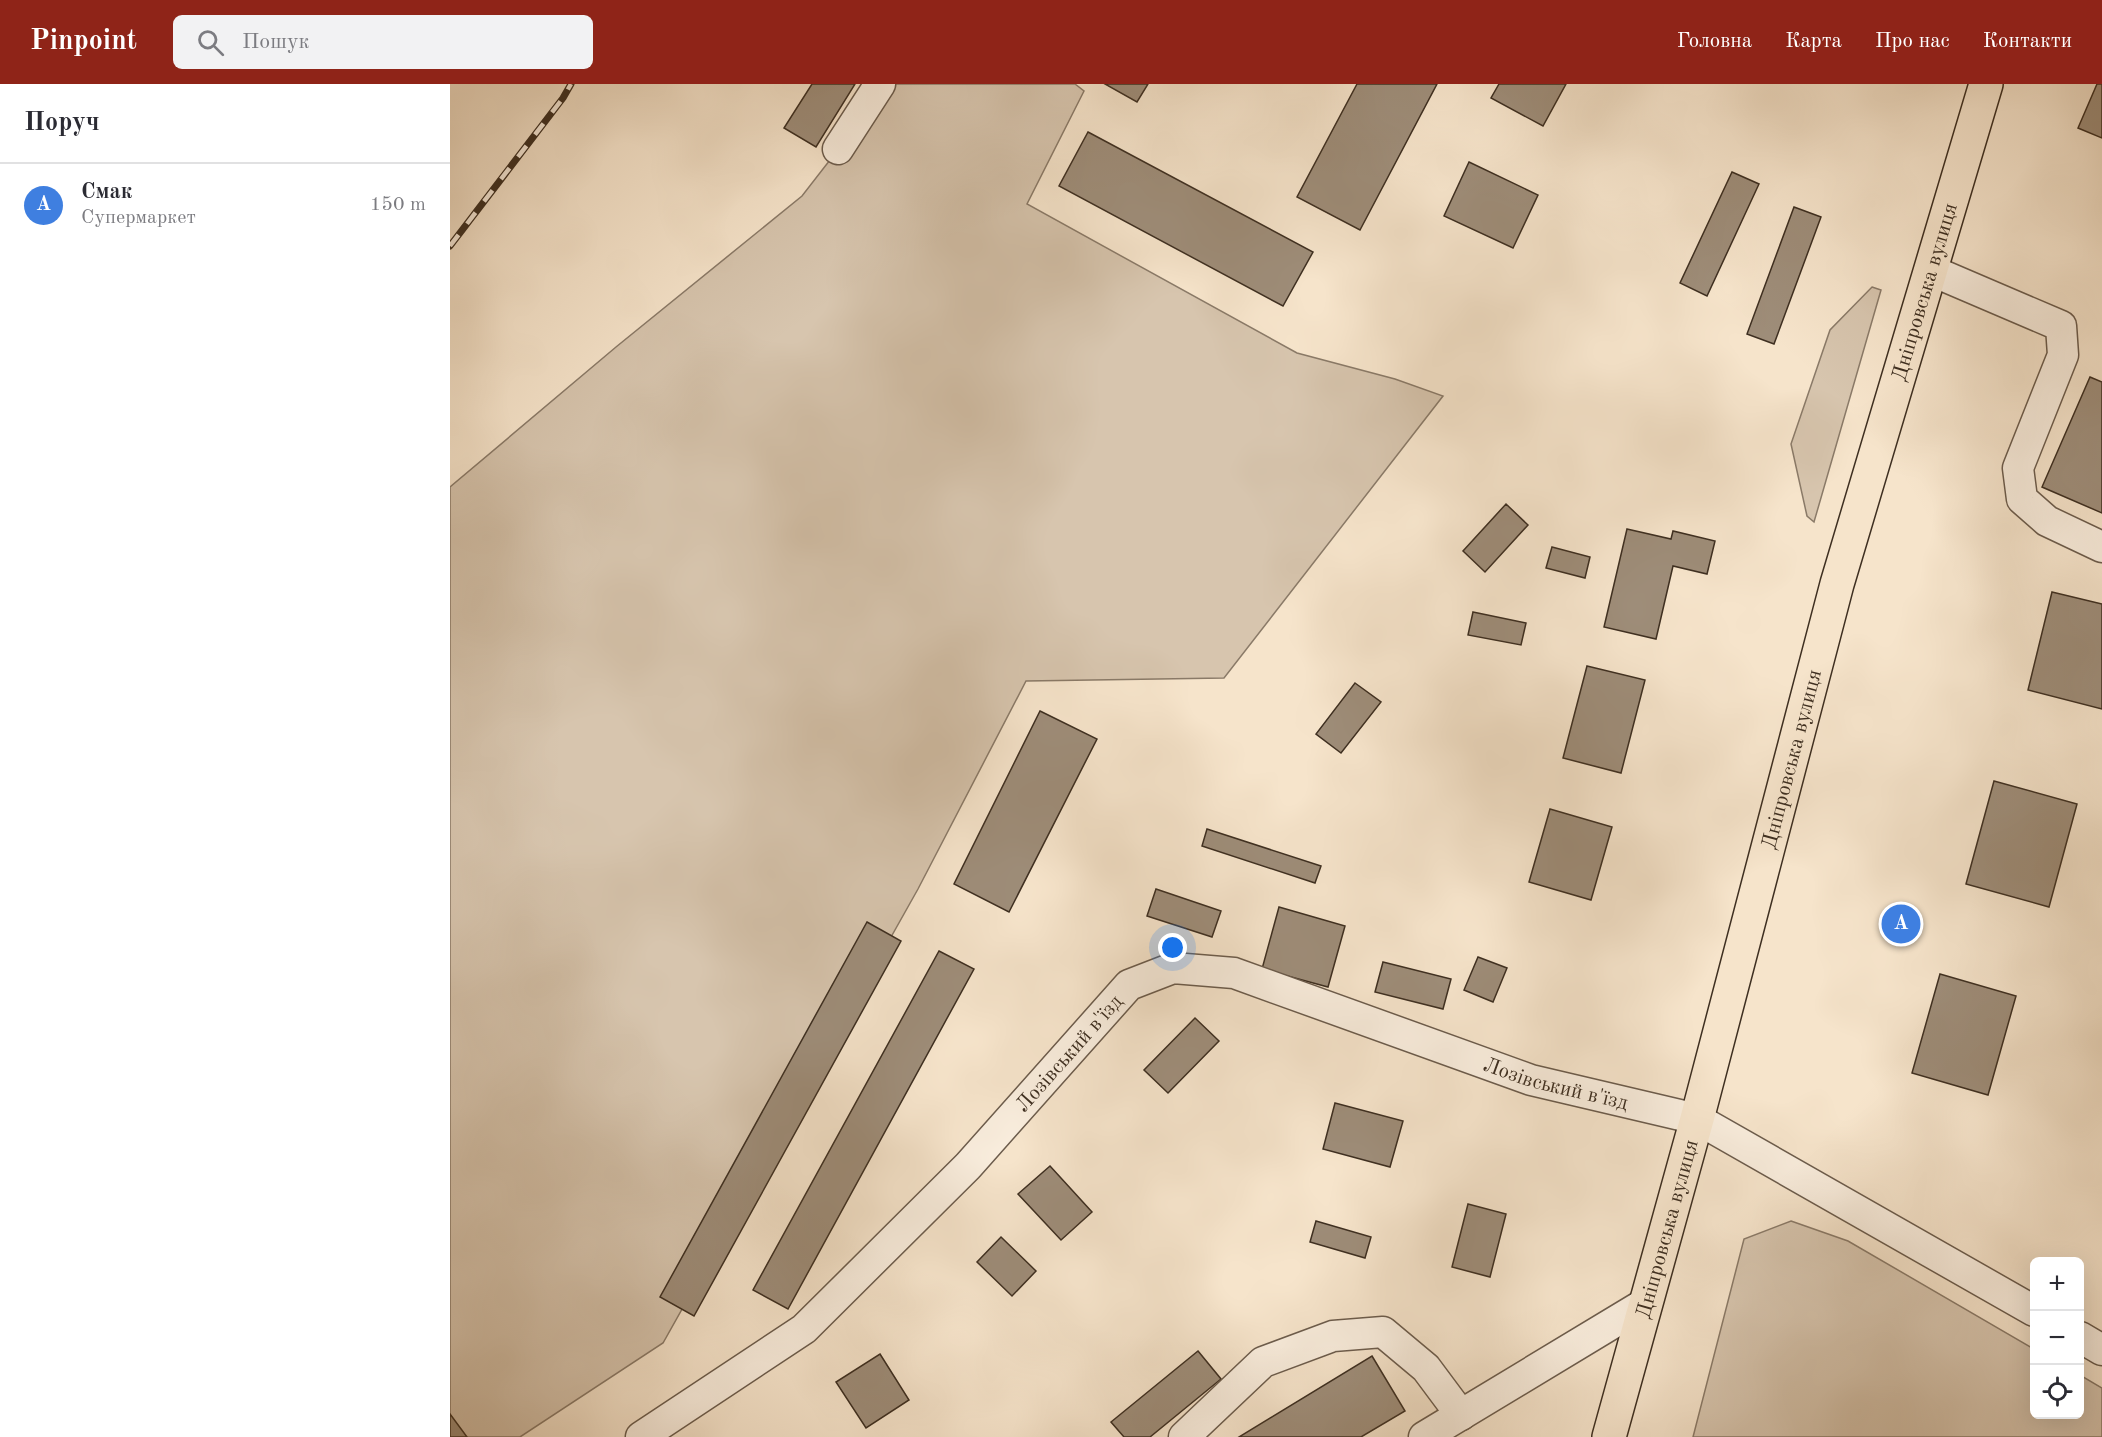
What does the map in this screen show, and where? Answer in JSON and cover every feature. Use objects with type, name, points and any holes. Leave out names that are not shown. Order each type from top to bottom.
[{"type":"highway","name":"Дніпровська вулиця","points":[[1609,1437],[1696,1119],[1836,584],[1986,84]]},
{"type":"street","points":[[838,149],[880,84]]},
{"type":"street","points":[[1930,270],[2061,326],[2062,355],[2018,468],[2022,499],[2047,521],[2102,547]]},
{"type":"street","name":"Лозівський в'їзд","points":[[641,1437],[804,1329],[968,1166],[1129,985],[1173,968],[1234,973],[1531,1080],[1696,1119],[2030,1309]]},
{"type":"street","points":[[1424,1437],[1646,1302]]},
{"type":"street","points":[[1184,1437],[1263,1362],[1333,1336],[1383,1332],[1426,1368],[1461,1415]]},
{"type":"street","points":[[2084,1340],[2102,1350]]},
{"type":"shaded area","points":[[889,84],[1075,84],[1084,91],[1027,204],[1297,353],[1395,379],[1443,396],[1224,678],[1026,681],[918,889],[663,1343],[520,1437],[450,1437],[450,487],[616,347],[802,196]]},
{"type":"shaded area","points":[[1872,287],[1881,290],[1814,522],[1807,516],[1791,444],[1830,330]]},
{"type":"shaded area","points":[[1791,1221],[1848,1241],[2030,1347],[2030,1419],[2084,1419],[2084,1377],[2102,1388],[2102,1437],[1693,1437],[1744,1239]]},
{"type":"building","points":[[812,84],[855,84],[816,147],[784,128]]},
{"type":"building","points":[[1105,84],[1148,84],[1137,102]]},
{"type":"building","points":[[1357,84],[1437,84],[1360,230],[1297,197]]},
{"type":"building","points":[[1499,84],[1566,84],[1543,126],[1491,98]]},
{"type":"building","points":[[2097,84],[2102,84],[2102,138],[2078,128]]},
{"type":"building","points":[[1088,132],[1313,252],[1283,306],[1059,186]]},
{"type":"building","points":[[1469,162],[1538,195],[1513,248],[1444,216]]},
{"type":"building","points":[[1732,172],[1759,184],[1707,296],[1680,283]]},
{"type":"building","points":[[1794,207],[1821,217],[1774,344],[1747,334]]},
{"type":"building","points":[[2090,377],[2102,382],[2102,513],[2042,487]]},
{"type":"building","points":[[1506,504],[1528,525],[1485,572],[1463,551]]},
{"type":"building","points":[[1627,529],[1671,539],[1673,531],[1715,541],[1707,574],[1673,566],[1656,639],[1604,627]]},
{"type":"building","points":[[1552,547],[1590,557],[1585,578],[1546,568]]},
{"type":"building","points":[[2052,592],[2102,604],[2102,709],[2028,690]]},
{"type":"building","points":[[1473,612],[1526,623],[1521,645],[1468,635]]},
{"type":"building","points":[[1587,666],[1645,680],[1621,773],[1563,758]]},
{"type":"building","points":[[1355,683],[1381,702],[1341,753],[1316,734]]},
{"type":"building","points":[[1040,711],[1097,739],[1009,912],[954,884]]},
{"type":"building","points":[[1994,781],[2077,804],[2049,907],[1966,884]]},
{"type":"building","points":[[1550,809],[1612,827],[1591,900],[1529,882]]},
{"type":"building","points":[[1207,829],[1321,866],[1315,883],[1202,846]]},
{"type":"building","points":[[1156,889],[1221,911],[1212,937],[1147,916]]},
{"type":"building","points":[[1279,907],[1345,926],[1328,987],[1262,969]]},
{"type":"building","points":[[867,922],[901,941],[694,1316],[660,1297]]},
{"type":"building","points":[[939,951],[974,969],[788,1309],[753,1290]]},
{"type":"building","points":[[1478,957],[1507,968],[1493,1002],[1464,990]]},
{"type":"building","points":[[1383,962],[1451,979],[1443,1009],[1375,992]]},
{"type":"building","points":[[1940,974],[2016,996],[1988,1095],[1912,1073]]},
{"type":"building","points":[[1195,1018],[1219,1041],[1168,1093],[1144,1070]]},
{"type":"building","points":[[1335,1103],[1403,1121],[1390,1167],[1323,1149]]},
{"type":"building","points":[[1050,1166],[1092,1212],[1061,1240],[1018,1194]]},
{"type":"building","points":[[1468,1204],[1506,1214],[1490,1277],[1452,1267]]},
{"type":"building","points":[[1316,1221],[1371,1237],[1365,1258],[1310,1242]]},
{"type":"building","points":[[1001,1237],[1036,1271],[1012,1296],[977,1262]]},
{"type":"building","points":[[1198,1351],[1221,1379],[1150,1437],[1124,1437],[1111,1422]]},
{"type":"building","points":[[880,1354],[909,1400],[866,1428],[836,1382]]},
{"type":"building","points":[[1372,1356],[1405,1411],[1361,1437],[1239,1437]]},
{"type":"building","points":[[450,1414],[467,1437],[450,1437]]},
{"type":"railway","points":[[450,246],[563,98],[571,84]]},
{"type":"place","name":"Смак","points":[[1901,924]]}]
